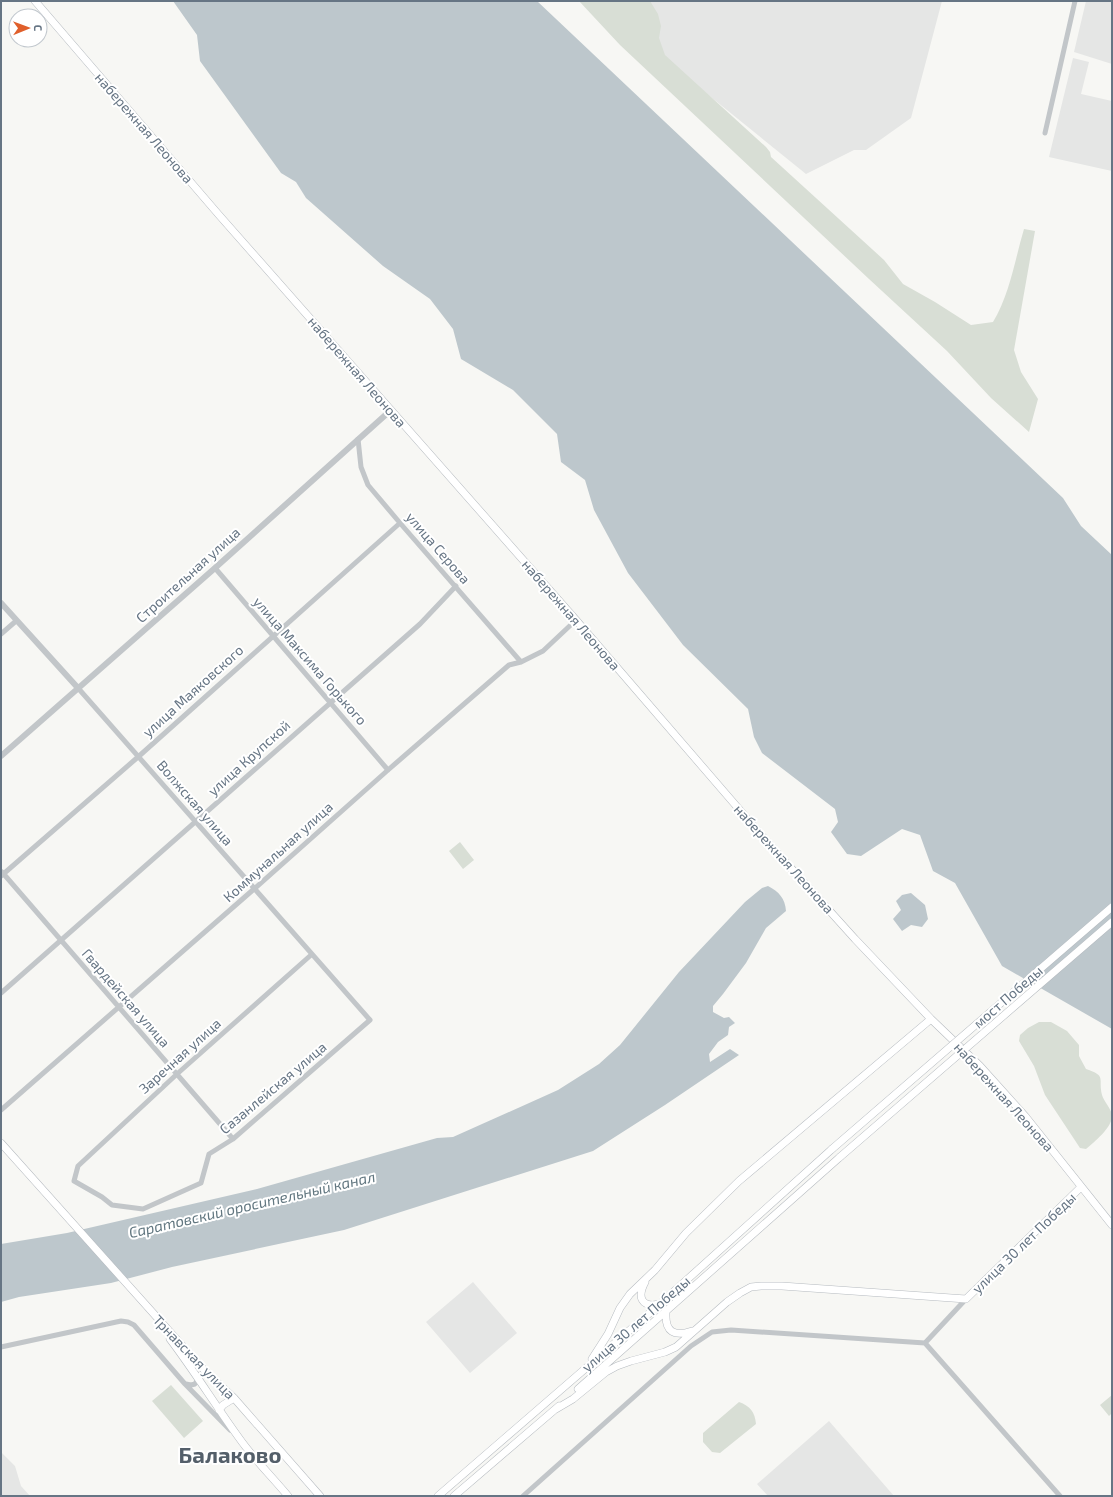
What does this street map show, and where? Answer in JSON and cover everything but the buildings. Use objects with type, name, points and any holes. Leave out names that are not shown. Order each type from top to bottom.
[{"type":"main road","name":"набережная Леонова","points":[[34,1],[204,198],[576,620],[763,837],[855,939],[931,1019],[980,1066],[1025,1116],[1112,1225]]},
{"type":"main road","name":"мост Победы","points":[[832,1150],[1112,907]]},
{"type":"main road","points":[[454,1496],[556,1409],[840,1158],[1112,922]]},
{"type":"main road","name":"улица 30 лет Победы","points":[[582,1370],[595,1355],[608,1334],[620,1308],[630,1294],[655,1270],[686,1233],[739,1181],[931,1019]]},
{"type":"main road","points":[[1,1143],[146,1306]]},
{"type":"main road","name":"улица 30 лет Победы","points":[[438,1496],[660,1304],[832,1150]]},
{"type":"main road","name":"улица 30 лет Победы","points":[[556,1409],[573,1399],[606,1372],[617,1366],[676,1347],[727,1302],[740,1292],[751,1288],[761,1286],[790,1287],[966,1299],[1081,1187]]},
{"type":"main road","points":[[647,1278],[642,1288],[642,1298],[644,1302],[648,1305],[660,1304]]},
{"type":"main road","name":"Трнавская улица","points":[[146,1306],[197,1374],[219,1410],[243,1444],[288,1496]]},
{"type":"main road","name":"Трнавская улица","points":[[146,1306],[204,1370],[234,1398],[320,1496]]},
{"type":"main road","points":[[666,1313],[667,1326],[670,1331],[675,1334],[680,1334],[694,1330]]},
{"type":"main road","points":[[219,1410],[223,1405],[234,1398]]},
{"type":"street","points":[[1045,133],[1075,1]]},
{"type":"street","name":"Строительная улица","points":[[1,756],[215,568],[391,410]]},
{"type":"street","name":"улица Серова","points":[[358,439],[361,466],[368,485],[521,662]]},
{"type":"street","name":"улица Маяковского","points":[[2,874],[138,757],[400,523]]},
{"type":"street","name":"улица Максима Горького","points":[[215,568],[388,770]]},
{"type":"street","name":"улица Крупской","points":[[1,992],[420,624],[456,586]]},
{"type":"street","name":"Волжская улица","points":[[1,603],[78,688],[311,955],[370,1020]]},
{"type":"street","name":"Коммунальная улица","points":[[1,1110],[509,665],[521,662],[542,651],[576,620]]},
{"type":"street","points":[[1,634],[16,621]]},
{"type":"street","name":"Гвардейская улица","points":[[2,874],[233,1139]]},
{"type":"street","name":"Заречная улица","points":[[74,1182],[78,1166],[177,1074],[311,955]]},
{"type":"street","name":"Сазанлейская улица","points":[[74,1182],[102,1197],[112,1205],[143,1208],[201,1184],[209,1154],[233,1139],[370,1020]]},
{"type":"street","points":[[924,1343],[966,1299]]},
{"type":"street","points":[[1,1347],[121,1321],[128,1322],[134,1325],[185,1384],[243,1444]]},
{"type":"street","points":[[523,1496],[691,1346],[712,1332],[731,1330],[924,1343],[1060,1496]]},
{"type":"street","points":[[185,1384],[195,1384],[197,1374]]},
{"type":"shaded area","points":[[579,1],[650,1],[658,14],[661,26],[659,38],[665,55],[766,147],[770,152],[771,157],[884,260],[903,284],[971,325],[993,322],[1004,300],[1012,276],[1024,229],[1035,231],[1014,350],[1021,372],[1038,399],[1029,432],[991,398],[947,351],[620,45]]},
{"type":"shaded area","points":[[612,1],[942,1],[911,118],[866,150],[854,150],[806,174],[654,51]]},
{"type":"shaded area","points":[[1086,1],[1112,1],[1112,64],[1074,52]]},
{"type":"shaded area","points":[[1073,58],[1089,62],[1081,94],[1112,101],[1112,171],[1049,157]]},
{"type":"shaded area","points":[[460,842],[474,860],[463,869],[449,851]]},
{"type":"shaded area","points":[[1039,1022],[1051,1022],[1067,1031],[1079,1045],[1079,1056],[1086,1069],[1093,1071],[1100,1078],[1102,1095],[1112,1115],[1106,1129],[1086,1149],[1080,1148],[1045,1095],[1034,1066],[1019,1041],[1020,1035],[1028,1028]]},
{"type":"shaded area","points":[[473,1282],[517,1333],[470,1373],[426,1322]]},
{"type":"shaded area","points":[[171,1385],[203,1421],[184,1438],[152,1401]]},
{"type":"shaded area","points":[[1112,1395],[1112,1413],[1109,1416],[1100,1405]]},
{"type":"shaded area","points":[[739,1402],[746,1405],[751,1410],[756,1424],[720,1453],[712,1452],[703,1442],[703,1433]]},
{"type":"shaded area","points":[[829,1421],[894,1496],[768,1496],[757,1484]]},
{"type":"shaded area","points":[[1,1452],[15,1466],[21,1486],[30,1496],[1,1496]]},
{"type":"water","points":[[173,1],[537,1],[1063,498],[1081,526],[1112,555],[1112,1029],[1002,966],[955,883],[933,871],[920,835],[902,829],[861,856],[847,854],[831,832],[838,822],[835,809],[762,753],[754,737],[748,709],[683,645],[628,573],[594,510],[585,480],[561,462],[557,434],[513,390],[461,359],[453,329],[430,299],[383,266],[306,198],[296,182],[281,173],[200,61],[197,35]]},
{"type":"water","name":"Саратовский оросительный канал","points":[[768,886],[781,896],[786,911],[766,928],[746,963],[713,1006],[713,1012],[724,1018],[729,1017],[735,1023],[729,1027],[728,1035],[718,1042],[709,1054],[710,1062],[730,1049],[739,1055],[593,1151],[344,1230],[172,1267],[111,1283],[19,1297],[1,1302],[1,1244],[67,1233],[257,1189],[437,1138],[453,1137],[558,1090],[599,1064],[620,1045],[679,972],[745,902],[762,888]]},
{"type":"water","points":[[911,893],[925,905],[928,919],[922,927],[911,925],[902,931],[893,919],[901,910],[896,901],[902,895]]},
{"type":"district","name":"Балаково","points":[[230,1455]]}]
